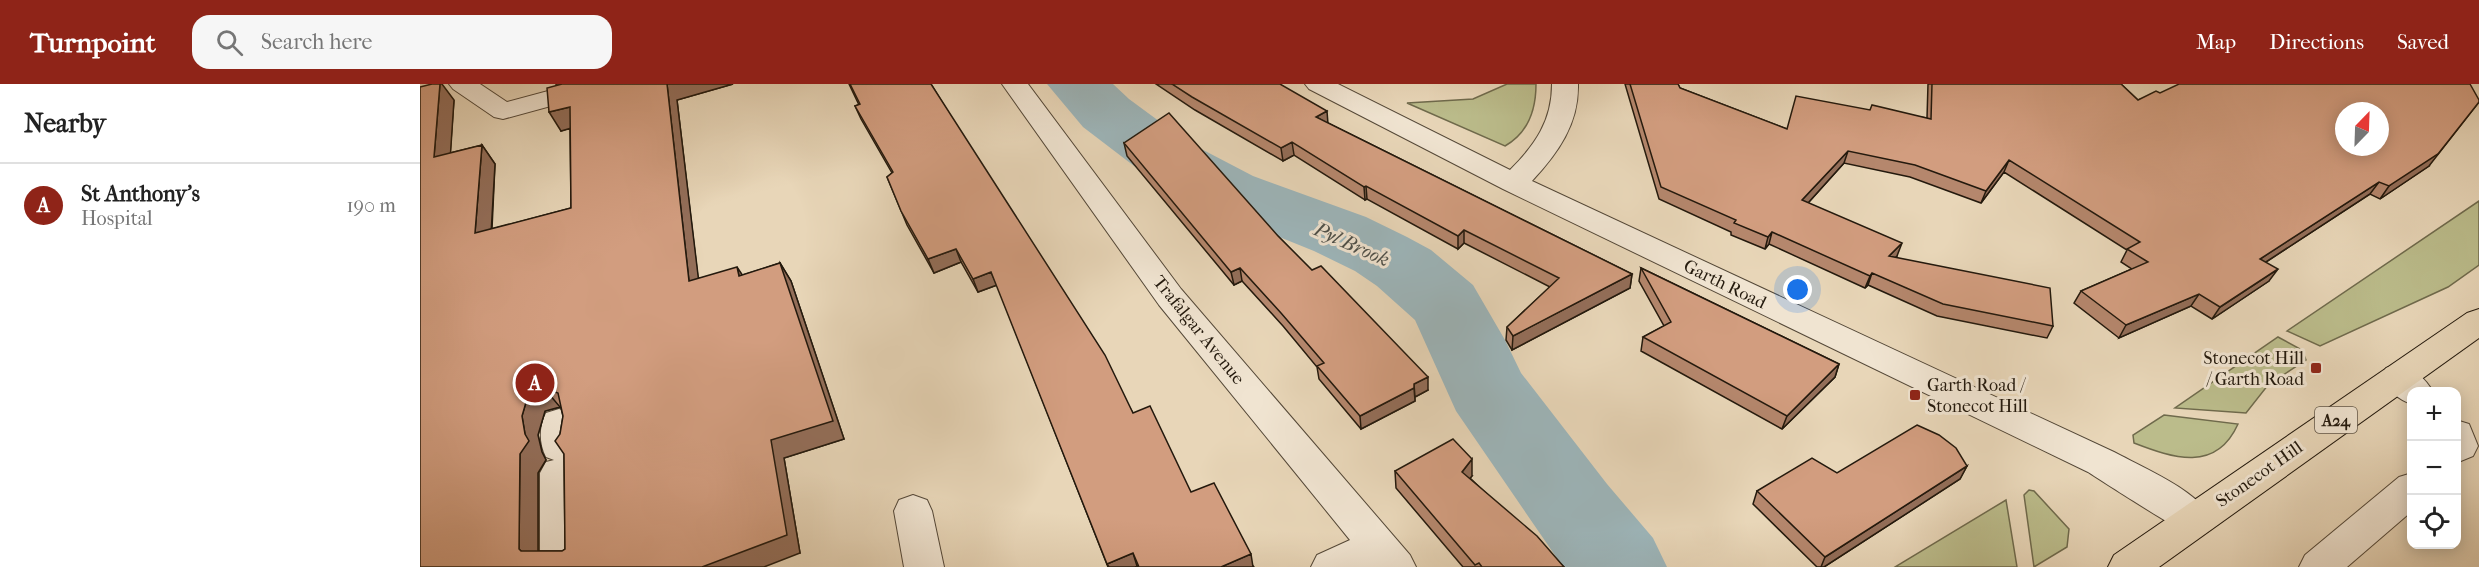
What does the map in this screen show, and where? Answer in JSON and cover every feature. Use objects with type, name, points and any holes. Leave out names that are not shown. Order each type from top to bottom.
[{"type":"highway","name":"Stonecot Hill","points":[[2128,567],[2194,520],[2407,384],[2479,321]]},
{"type":"street","points":[[462,84],[503,111],[604,84]]},
{"type":"street","name":"Trafalgar Avenue","points":[[1015,84],[1170,297],[1386,556]]},
{"type":"street","name":"Garth Road","points":[[1318,84],[1513,183],[2101,462],[2157,494],[2194,520]]},
{"type":"street","points":[[1513,183],[1541,156],[1560,126],[1566,96],[1564,84]]},
{"type":"street","points":[[559,448],[560,567]]},
{"type":"street","points":[[2319,567],[2407,492]]},
{"type":"street","points":[[913,511],[924,567]]},
{"type":"street","points":[[1331,567],[1386,556]]},
{"type":"green space","points":[[1507,84],[1536,84],[1529,120],[1520,134],[1505,146],[1407,103],[1473,99]]},
{"type":"green space","points":[[2479,201],[2479,265],[2448,287],[2320,346],[2287,331]]},
{"type":"green space","points":[[2278,337],[2302,350],[2306,360],[2268,385],[2246,413],[2175,408]]},
{"type":"green space","points":[[2164,415],[2238,424],[2229,439],[2218,450],[2206,456],[2178,456],[2134,443],[2133,435]]},
{"type":"green space","points":[[2029,490],[2034,491],[2069,529],[2067,547],[2034,567],[2024,495]]},
{"type":"green space","points":[[2006,500],[2017,567],[1895,567]]},
{"type":"building","points":[[440,84],[434,157],[482,145],[475,233],[571,208],[570,107],[549,112],[547,88],[562,84],[667,84],[689,281],[737,267],[739,276],[780,263],[833,421],[771,440],[787,535],[702,567],[420,567],[420,87]],"holes":[[[544,388],[558,393],[563,416],[560,434],[555,441],[564,454],[565,549],[562,551],[521,551],[519,549],[520,454],[529,441],[525,434],[522,416],[529,392]]]},
{"type":"building","points":[[850,84],[931,84],[1105,355],[1133,413],[1150,406],[1191,492],[1214,483],[1251,554],[1221,567],[1139,567],[1133,553],[1107,564],[991,272],[973,279],[956,249],[928,259],[901,211],[887,177],[893,172],[855,106],[860,104]]},
{"type":"building","points":[[1172,84],[1280,84],[1327,111],[1316,117],[1632,274],[1513,336],[1507,327],[1559,278],[1464,230],[1458,236],[1366,186],[1364,187],[1292,142],[1281,148]]},
{"type":"building","points":[[1630,84],[1678,84],[1680,88],[1787,129],[1796,96],[1870,110],[1872,105],[1931,119],[1932,84],[2121,84],[2138,100],[2156,91],[2160,93],[2179,84],[2470,84],[2479,100],[2438,154],[2389,186],[2379,182],[2260,259],[2278,269],[2220,307],[2199,294],[2126,325],[2081,291],[2148,262],[2127,249],[2140,242],[2009,160],[1986,191],[1915,165],[1848,151],[1802,200],[1902,243],[1889,256],[2050,288],[2053,326],[1943,304],[1872,273],[1870,276],[1772,232],[1768,237],[1734,223],[1736,220],[1661,187]]},
{"type":"building","points":[[1169,113],[1278,236],[1312,270],[1321,266],[1428,377],[1414,384],[1414,388],[1360,416],[1317,366],[1324,363],[1281,313],[1240,268],[1231,272],[1124,143]]},
{"type":"building","points":[[1641,268],[1839,364],[1787,416],[1643,337],[1671,322]]},
{"type":"building","points":[[1917,425],[1939,435],[1956,448],[1967,466],[1825,557],[1757,491],[1812,458],[1837,473]]},
{"type":"building","points":[[1453,439],[1472,459],[1462,472],[1537,536],[1564,567],[1482,567],[1479,563],[1475,565],[1395,471]]},
{"type":"waterway","name":"Pyl Brook","points":[[1078,84],[1106,113],[1162,155],[1228,191],[1340,234],[1381,254],[1404,268],[1445,304],[1465,340],[1486,389],[1574,511],[1619,567]]},
{"type":"place","name":"Stonecot Hill / Garth Road","points":[[2316,368]]},
{"type":"place","name":"St Anthony's","points":[[535,383]]},
{"type":"place","name":"Garth Road / Stonecot Hill","points":[[1915,395]]}]
